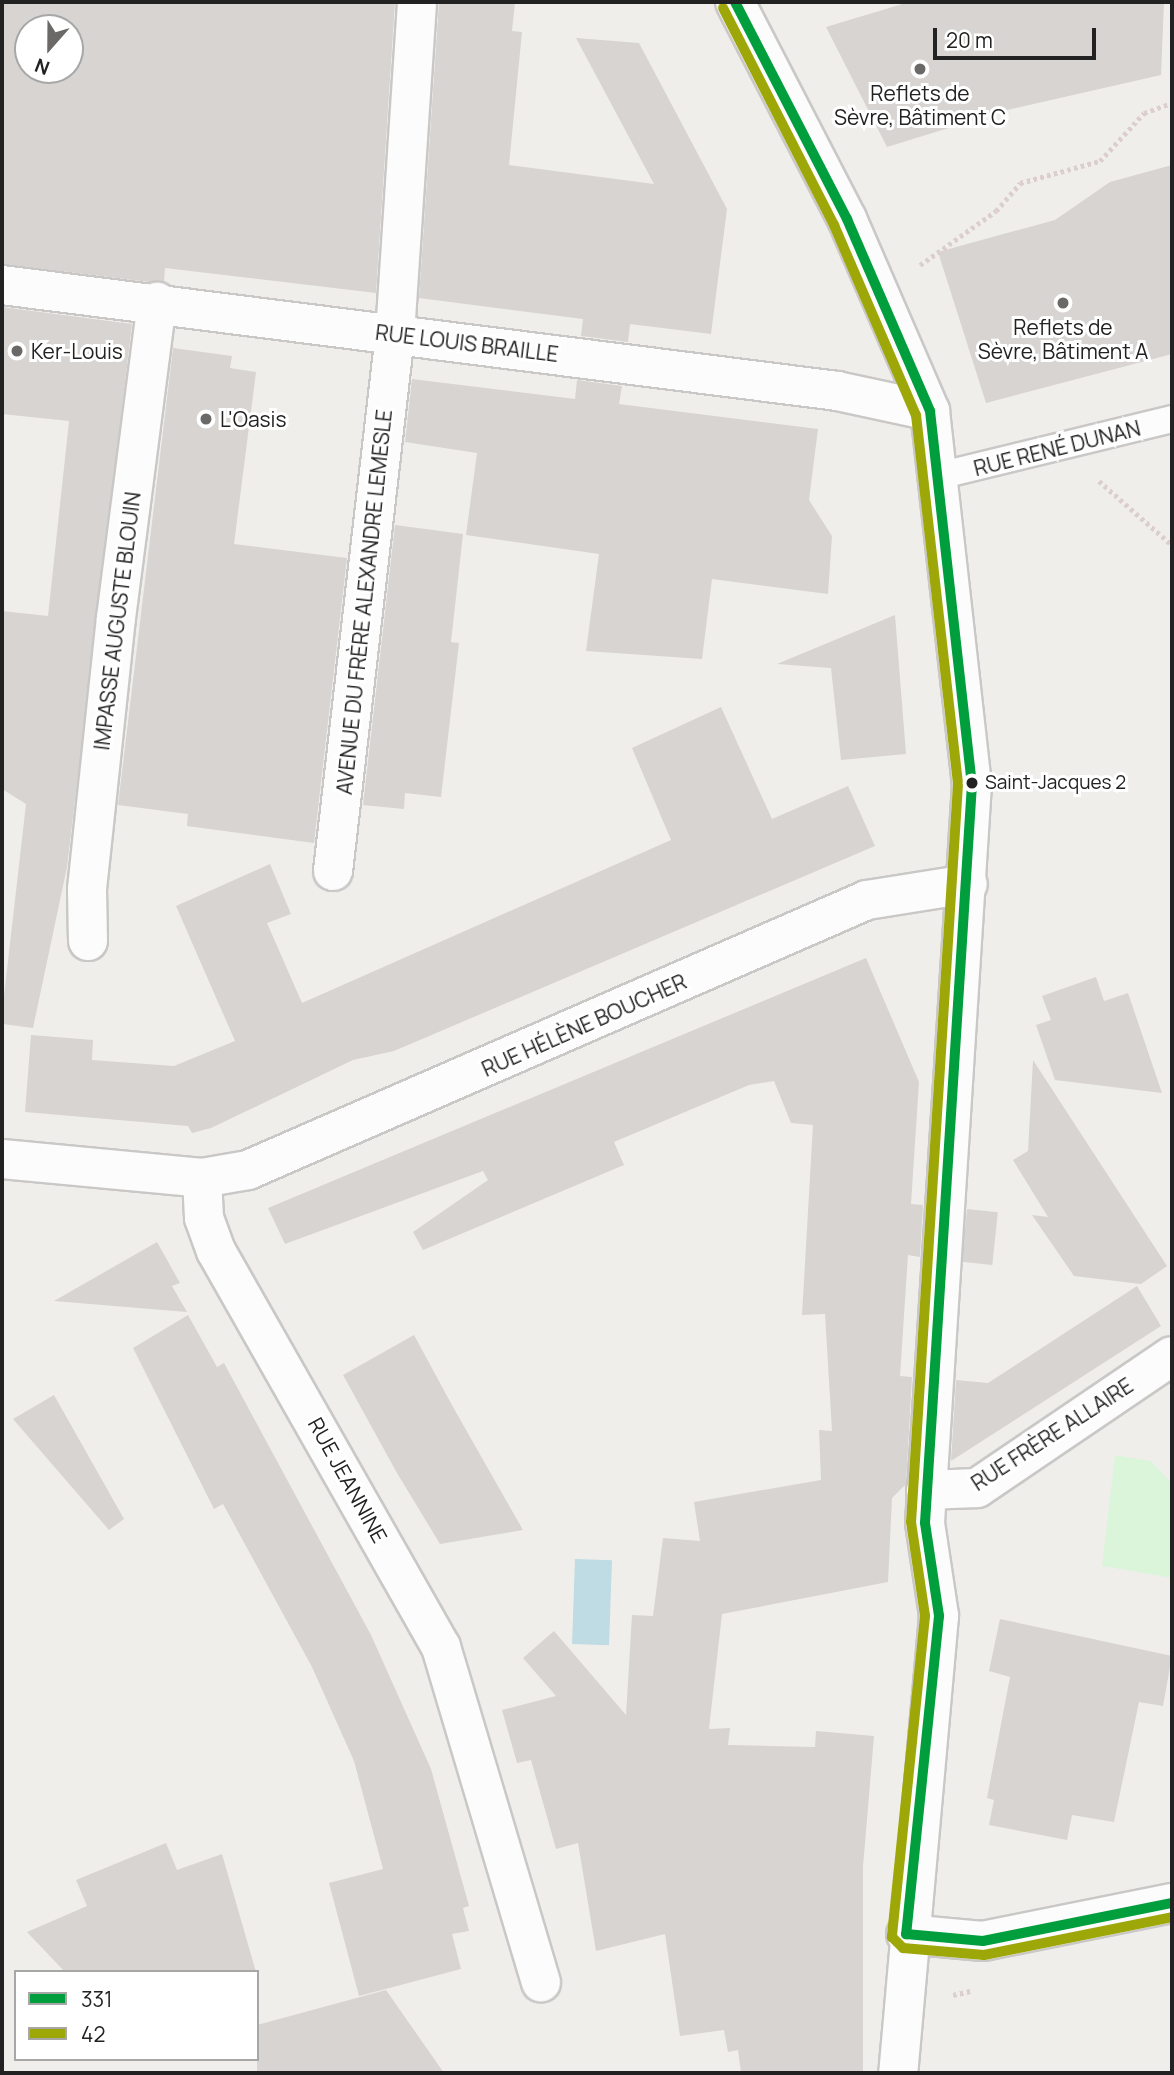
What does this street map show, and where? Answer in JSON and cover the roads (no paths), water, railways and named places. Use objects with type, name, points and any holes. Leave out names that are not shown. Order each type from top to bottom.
[{"type":"street","name":"AVENUE DU FRÈRE ALEXANDRE LEMESLE","points":[[333,871],[395,334],[417,2]]},
{"type":"street","points":[[735,2],[847,219],[930,411],[942,475],[972,784],[968,884],[926,1490],[939,1616],[906,1934],[898,2073]]},
{"type":"street","name":"RUE LOUIS BRAILLE","points":[[2,285],[157,302],[837,391],[930,411]]},
{"type":"street","name":"IMPASSE AUGUSTE BLOUIN","points":[[88,941],[87,889],[116,618],[157,302]]},
{"type":"street","name":"RUE HÉLÈNE BOUCHER","points":[[202,1178],[248,1170],[867,900],[968,884]]},
{"type":"street","points":[[2,1159],[202,1178]]},
{"type":"street","name":"RUE JEANNINE","points":[[202,1178],[204,1218],[216,1251],[441,1647],[541,1982]]},
{"type":"street","name":"RUE FRÈRE ALLAIRE","points":[[926,1490],[977,1488],[1172,1356]]},
{"type":"street","points":[[906,1934],[984,1941],[1172,1903]]},
{"type":"lane","name":"RUE RENÉ DUNAN","points":[[942,475],[1172,419]]},
{"type":"water","points":[[575,1559],[612,1560],[609,1645],[572,1644]]},
{"type":"place","name":"Reflets de Sèvre, Bâtiment C","points":[[920,69]]},
{"type":"place","name":"Reflets de Sèvre, Bâtiment A","points":[[1063,303]]},
{"type":"place","name":"Ker-Louis","points":[[17,351]]},
{"type":"place","name":"L'Oasis","points":[[206,419]]},
{"type":"place","name":"Saint-Jacques 2","points":[[972,783]]}]
